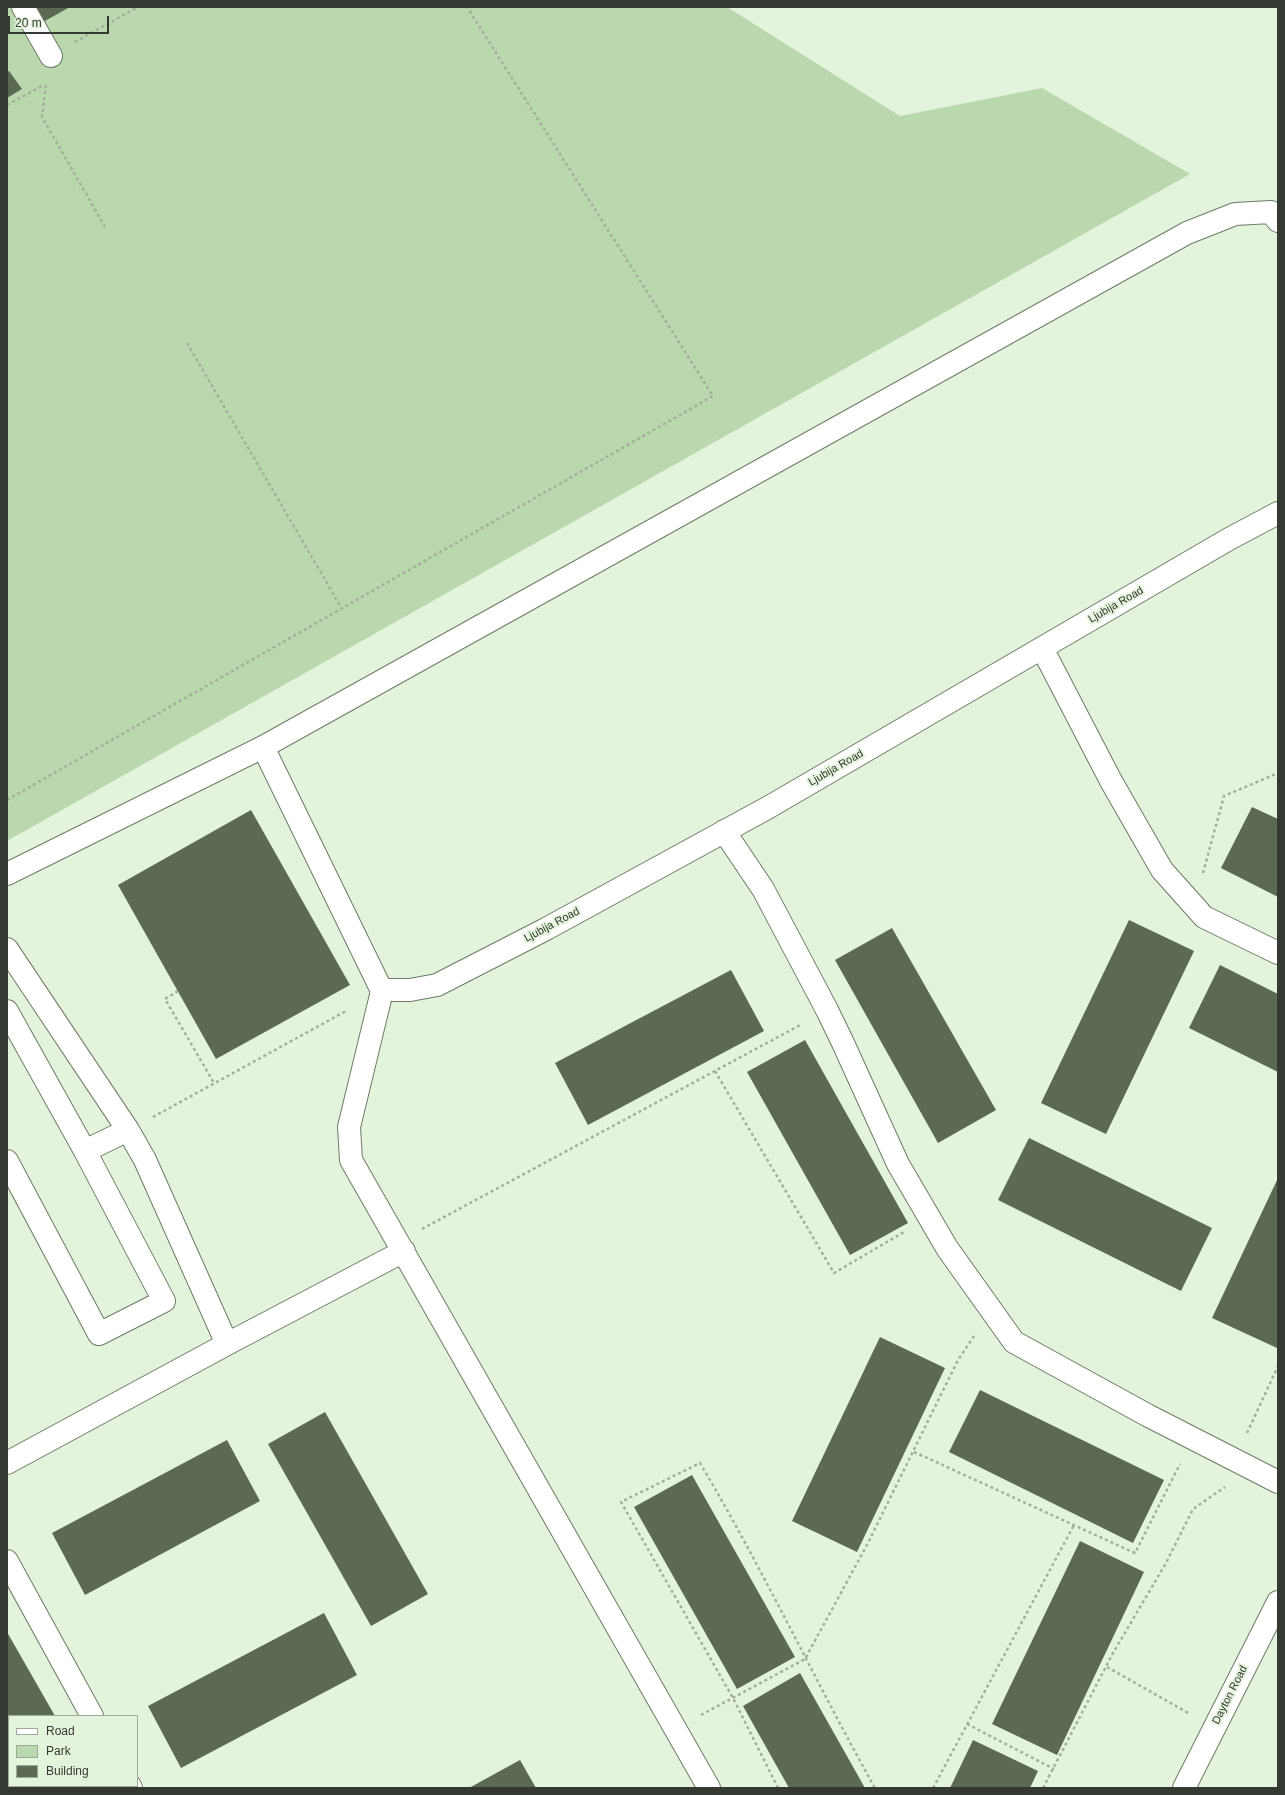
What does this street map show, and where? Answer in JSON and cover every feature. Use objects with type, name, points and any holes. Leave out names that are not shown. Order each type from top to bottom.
[{"type":"lane","points":[[23,7],[51,56]]},
{"type":"lane","points":[[7,874],[263,747],[1187,233],[1235,214],[1271,212],[1278,221]]},
{"type":"lane","name":"Ljubija Road","points":[[382,991],[410,990],[437,985],[546,929],[769,807],[1229,539],[1278,513]]},
{"type":"lane","points":[[1042,648],[1111,781],[1162,870],[1204,918],[1278,953]]},
{"type":"lane","points":[[263,747],[382,991],[349,1127],[351,1160],[709,1788]]},
{"type":"lane","points":[[724,831],[763,889],[827,1010],[898,1164],[947,1248],[1014,1342],[1192,1439],[1278,1482]]},
{"type":"lane","points":[[7,949],[128,1130],[145,1160],[226,1344]]},
{"type":"lane","points":[[7,1011],[85,1151],[164,1301],[99,1334],[7,1161]]},
{"type":"lane","points":[[85,1151],[128,1130]]},
{"type":"lane","points":[[7,1463],[226,1344],[401,1246]]},
{"type":"lane","points":[[7,1561],[91,1715]]},
{"type":"lane","name":"Dayton Road","points":[[1184,1788],[1213,1727],[1278,1602]]},
{"type":"path","points":[[51,56],[138,7]]},
{"type":"path","points":[[7,800],[713,396],[467,7]]},
{"type":"path","points":[[7,105],[47,84],[42,117],[104,227]]},
{"type":"path","points":[[186,343],[342,609]]},
{"type":"path","points":[[1192,903],[1202,877],[1224,796],[1278,773]]},
{"type":"path","points":[[178,991],[165,999],[214,1083]]},
{"type":"path","points":[[128,1130],[382,991]]},
{"type":"path","points":[[401,1246],[827,1010]]},
{"type":"path","points":[[715,1071],[834,1273],[929,1217]]},
{"type":"path","points":[[675,1729],[805,1659],[868,1543],[958,1360],[992,1311]]},
{"type":"path","points":[[1043,1788],[1106,1667],[1166,1563],[1193,1509],[1233,1482],[1234,1461],[1278,1366]]},
{"type":"path","points":[[914,1452],[1136,1553],[1192,1439]]},
{"type":"path","points":[[778,1788],[733,1698],[621,1502],[700,1463],[722,1500],[805,1659],[875,1788]]},
{"type":"path","points":[[933,1788],[1074,1525]]},
{"type":"path","points":[[1106,1667],[1213,1727]]},
{"type":"path","points":[[967,1724],[1054,1769]]},
{"type":"green space","points":[[7,7],[727,7],[900,116],[1042,88],[1190,174],[7,841]]},
{"type":"building","points":[[33,7],[70,7],[43,22]]},
{"type":"building","points":[[9,71],[22,89],[7,98],[7,72]]},
{"type":"building","points":[[1252,807],[1278,819],[1278,897],[1221,868]]},
{"type":"building","points":[[251,810],[350,985],[216,1059],[118,885]]},
{"type":"building","points":[[1129,920],[1194,951],[1106,1134],[1041,1103]]},
{"type":"building","points":[[892,928],[996,1110],[938,1143],[835,960]]},
{"type":"building","points":[[1220,965],[1278,994],[1278,1072],[1189,1028]]},
{"type":"building","points":[[731,970],[764,1031],[588,1125],[555,1063]]},
{"type":"building","points":[[805,1040],[908,1223],[850,1255],[747,1072]]},
{"type":"building","points":[[1029,1138],[1212,1228],[1181,1291],[998,1200]]},
{"type":"building","points":[[1278,1178],[1278,1346],[1277,1348],[1212,1318]]},
{"type":"building","points":[[880,1337],[945,1368],[857,1552],[792,1521]]},
{"type":"building","points":[[980,1390],[1164,1480],[1133,1543],[949,1452]]},
{"type":"building","points":[[325,1412],[428,1594],[371,1626],[268,1444]]},
{"type":"building","points":[[227,1440],[260,1501],[85,1595],[52,1533]]},
{"type":"building","points":[[692,1475],[795,1657],[737,1689],[634,1507]]},
{"type":"building","points":[[1080,1541],[1144,1572],[1057,1755],[992,1724]]},
{"type":"building","points":[[324,1613],[357,1675],[181,1768],[148,1706]]},
{"type":"building","points":[[7,1632],[54,1715],[8,1715],[7,1743]]},
{"type":"building","points":[[800,1673],[865,1788],[789,1788],[743,1706]]},
{"type":"building","points":[[973,1740],[1038,1771],[1030,1788],[950,1788]]},
{"type":"building","points":[[520,1760],[536,1788],[469,1788]]},
{"type":"building","points":[[93,1787],[94,1788],[58,1788]]}]
